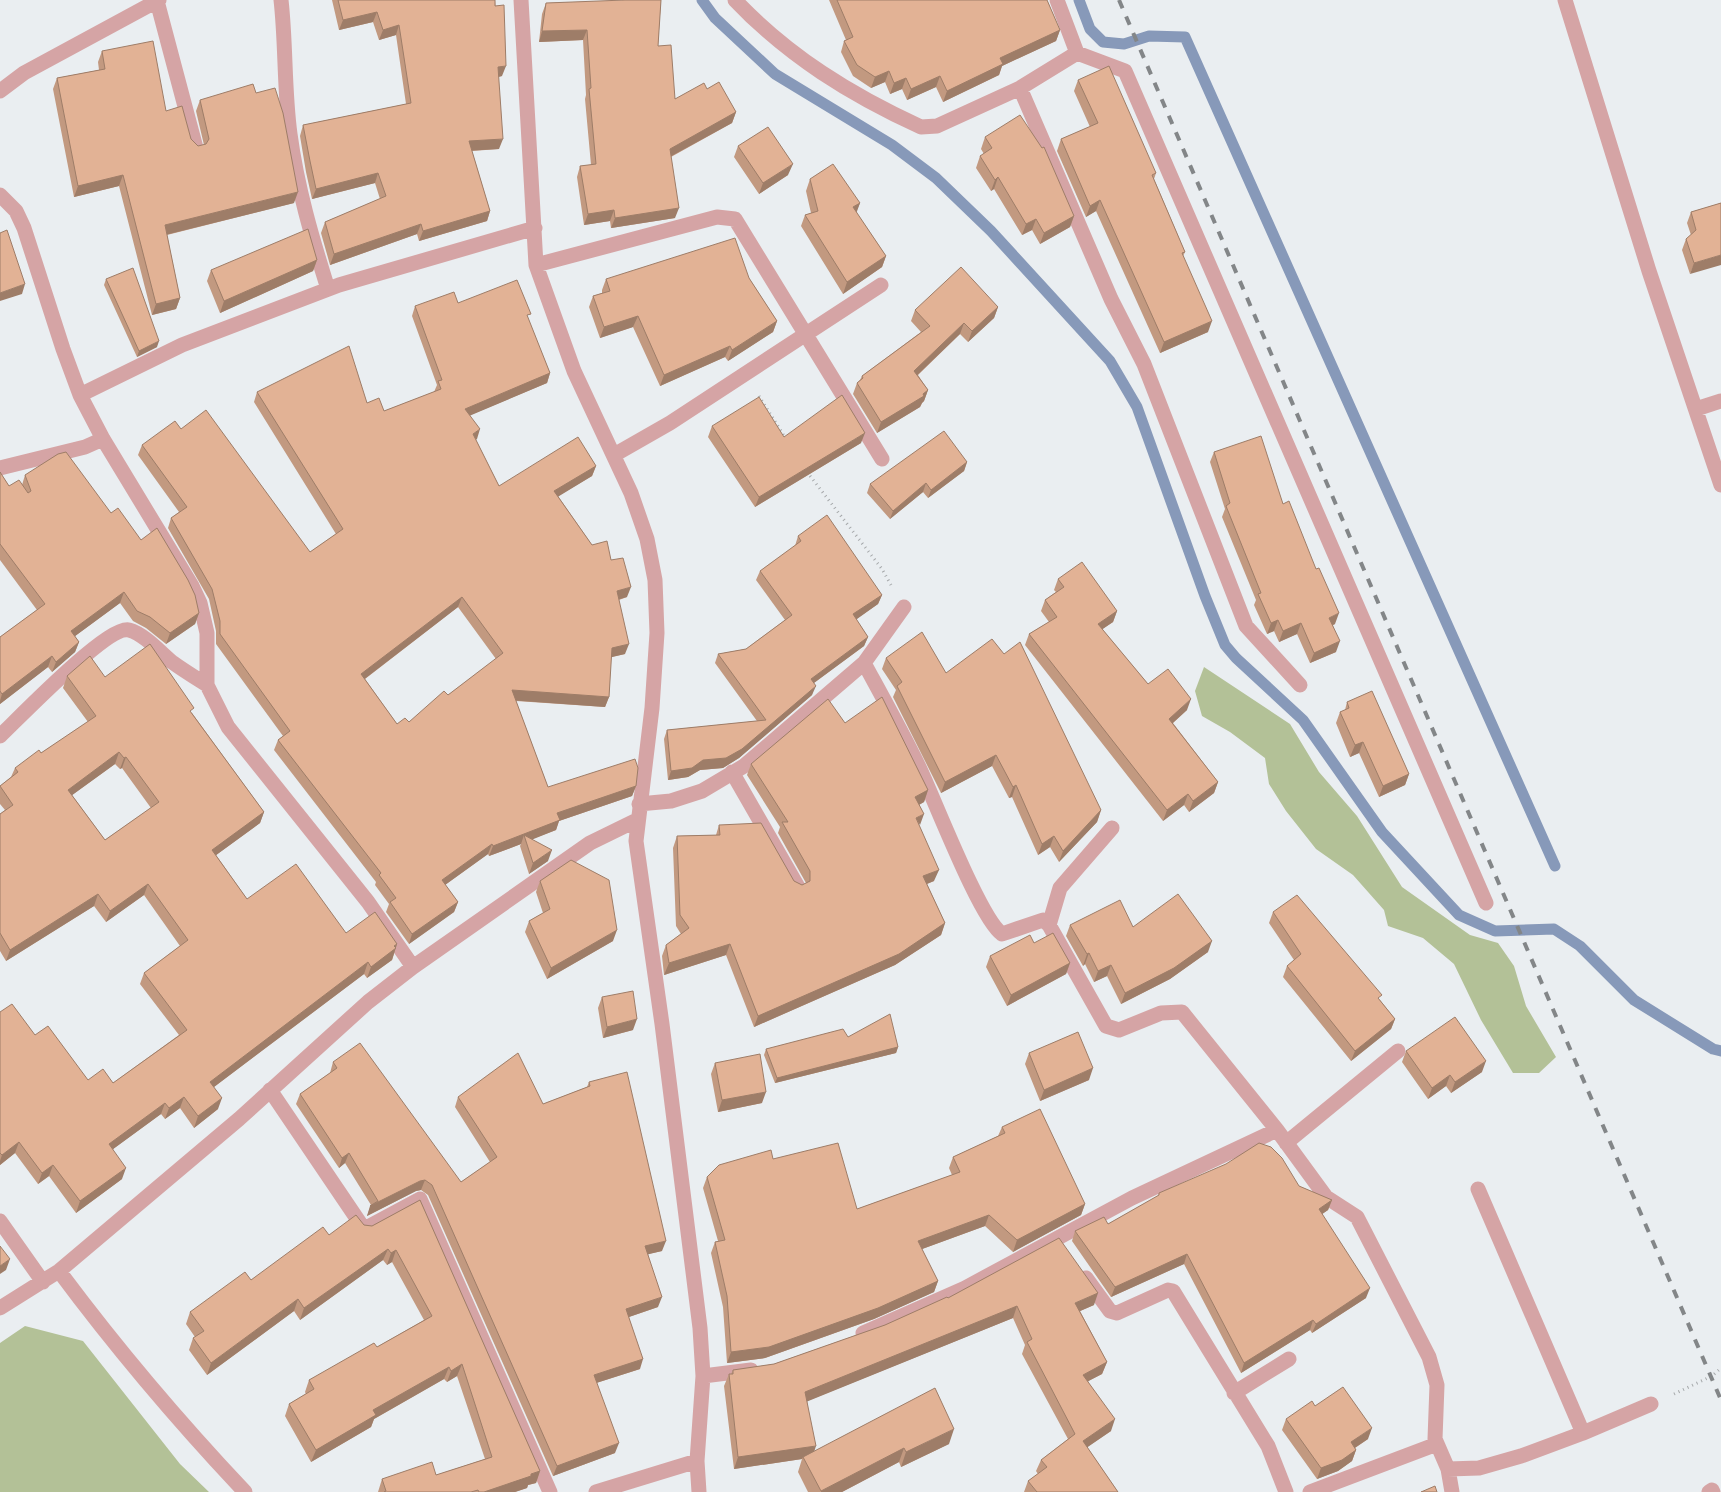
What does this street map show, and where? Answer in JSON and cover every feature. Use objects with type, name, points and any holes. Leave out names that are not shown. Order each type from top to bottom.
[{"type":"street","points":[[0,91],[24,73],[158,0],[196,148]]},
{"type":"street","points":[[281,0],[286,44],[290,131],[295,171],[328,290]]},
{"type":"street","points":[[521,0],[536,265],[574,370],[614,454],[647,539],[656,580],[657,633],[652,708],[637,820],[636,841],[664,1033],[700,1328],[703,1376],[697,1460],[698,1492]]},
{"type":"street","points":[[735,0],[778,42],[813,68],[920,127],[937,126],[1020,88],[1078,53]]},
{"type":"street","points":[[1057,0],[1078,53],[1125,71],[1486,903]]},
{"type":"street","points":[[1565,0],[1649,271],[1721,486]]},
{"type":"street","points":[[1020,88],[1111,299],[1144,364],[1246,626],[1300,685]]},
{"type":"street","points":[[0,195],[16,211],[24,228],[63,350],[80,395],[103,440],[200,603],[207,633],[207,685],[228,727],[368,902],[413,967]]},
{"type":"street","points":[[536,265],[717,217],[735,219],[882,459]]},
{"type":"street","points":[[80,395],[182,346],[328,290],[535,228]]},
{"type":"street","points":[[614,454],[670,423],[806,336],[881,285]]},
{"type":"street","points":[[1696,409],[1721,401]]},
{"type":"street","points":[[0,468],[85,447],[103,440]]},
{"type":"street","points":[[639,804],[671,801],[702,791],[744,766],[864,663],[904,607]]},
{"type":"street","points":[[0,736],[69,669],[115,632],[126,629],[135,632],[173,663],[207,685]]},
{"type":"street","points":[[864,663],[919,767],[983,907],[996,930],[1002,934],[1043,920],[1049,925],[1106,1026],[1119,1030],[1161,1013],[1182,1012],[1277,1130],[1326,1198],[1357,1217],[1429,1357],[1437,1385],[1437,1444],[1448,1469],[1452,1492]]},
{"type":"street","points":[[732,772],[798,887]]},
{"type":"street","points":[[0,1308],[60,1271],[142,1203],[368,1002],[413,967],[590,843],[637,820]]},
{"type":"street","points":[[1049,925],[1060,888],[1112,828]]},
{"type":"street","points":[[1286,1143],[1398,1051]]},
{"type":"street","points":[[270,1090],[364,1229],[420,1199],[550,1492]]},
{"type":"street","points":[[850,1338],[878,1328],[965,1288],[1132,1198],[1277,1130]]},
{"type":"street","points":[[1478,1189],[1583,1433]]},
{"type":"street","points":[[0,1221],[42,1282]]},
{"type":"street","points":[[1058,1238],[1069,1252]]},
{"type":"street","points":[[1079,1267],[1110,1312],[1117,1313],[1168,1290],[1173,1291],[1268,1446],[1286,1492]]},
{"type":"street","points":[[60,1271],[96,1321],[174,1415],[245,1492]]},
{"type":"street","points":[[1234,1393],[1289,1360]]},
{"type":"street","points":[[703,1376],[767,1367]]},
{"type":"street","points":[[1448,1469],[1479,1468],[1521,1456],[1583,1433],[1651,1404]]},
{"type":"street","points":[[1310,1492],[1437,1444]]},
{"type":"street","points":[[596,1492],[697,1460]]},
{"type":"street","points":[[1708,1492],[1713,1492]]},
{"type":"path","points":[[746,374],[791,447]]},
{"type":"path","points":[[806,471],[882,569],[904,607]]},
{"type":"path","points":[[1651,1404],[1712,1376],[1721,1368]]},
{"type":"green space","points":[[1204,667],[1290,724],[1319,772],[1357,816],[1402,887],[1470,935],[1498,943],[1514,966],[1526,1006],[1556,1057],[1539,1073],[1513,1073],[1481,1020],[1454,964],[1423,938],[1388,926],[1384,910],[1353,875],[1316,849],[1286,811],[1269,784],[1265,758],[1230,732],[1202,716],[1195,691]]},
{"type":"green space","points":[[25,1326],[83,1341],[180,1464],[209,1492],[0,1492],[0,1343]]},
{"type":"building","points":[[338,0],[495,0],[495,6],[504,5],[506,66],[498,67],[503,139],[469,141],[490,211],[423,231],[421,224],[334,254],[325,222],[386,196],[378,173],[316,189],[303,125],[411,103],[399,25],[383,30],[377,12],[343,20]]},
{"type":"building","points":[[661,0],[658,46],[671,45],[675,99],[704,83],[707,89],[719,82],[736,112],[670,149],[679,208],[615,218],[614,210],[588,214],[580,166],[596,164],[589,89],[591,88],[587,30],[542,31],[546,3]]},
{"type":"building","points":[[837,0],[1047,0],[1060,30],[1000,58],[1003,64],[947,91],[940,76],[911,89],[906,78],[894,83],[889,71],[875,77],[857,65],[844,41],[853,37]]},
{"type":"building","points":[[153,41],[166,111],[182,106],[191,139],[198,146],[206,144],[209,139],[200,100],[253,84],[256,93],[275,88],[283,113],[298,192],[165,225],[180,298],[156,304],[123,175],[78,186],[57,78],[105,69],[102,51]]},
{"type":"building","points":[[1109,66],[1156,173],[1152,175],[1185,252],[1182,253],[1212,321],[1164,342],[1100,200],[1090,206],[1061,139],[1098,123],[1078,80]]},
{"type":"building","points":[[1020,115],[1042,148],[1044,147],[1074,216],[1044,233],[1036,219],[1026,224],[998,177],[995,180],[980,156],[992,148],[985,137]]},
{"type":"building","points":[[768,127],[793,164],[763,183],[738,146]]},
{"type":"building","points":[[833,164],[860,203],[853,207],[886,256],[847,282],[805,215],[818,211],[810,179]]},
{"type":"building","points":[[1721,203],[1721,255],[1694,263],[1686,239],[1696,230],[1691,212]]},
{"type":"building","points":[[308,229],[317,260],[224,301],[211,270]]},
{"type":"building","points":[[7,230],[25,284],[0,293],[0,233]]},
{"type":"building","points":[[735,238],[749,278],[777,321],[732,350],[730,346],[664,375],[638,316],[604,327],[593,296],[610,291],[606,279]]},
{"type":"building","points":[[961,267],[998,307],[972,331],[964,323],[914,371],[928,390],[923,394],[924,396],[881,422],[857,383],[863,378],[862,376],[930,326],[915,310]]},
{"type":"building","points":[[133,268],[159,341],[139,351],[106,279]]},
{"type":"building","points":[[517,280],[531,314],[527,315],[550,373],[465,409],[480,429],[473,434],[499,486],[578,437],[596,466],[554,491],[592,545],[607,541],[611,560],[623,558],[631,587],[617,591],[629,644],[612,648],[609,697],[512,690],[548,787],[635,759],[638,768],[636,786],[557,813],[560,820],[493,846],[492,844],[442,880],[458,902],[412,934],[390,902],[396,898],[379,875],[381,873],[278,740],[290,731],[220,634],[220,621],[212,589],[171,518],[187,507],[142,445],[175,421],[181,429],[206,410],[310,552],[343,529],[257,392],[349,346],[367,403],[379,398],[384,411],[441,389],[438,381],[442,380],[415,306],[454,292],[458,303]],"holes":[[[462,597],[503,653],[448,695],[444,691],[409,722],[405,718],[397,724],[361,674]]]},
{"type":"building","points":[[842,395],[865,433],[759,497],[712,426],[759,397],[784,437]]},
{"type":"building","points":[[944,431],[967,462],[931,490],[926,483],[893,511],[870,484]]},
{"type":"building","points":[[1261,436],[1283,504],[1289,501],[1316,569],[1319,568],[1339,613],[1329,618],[1340,641],[1314,653],[1301,623],[1283,631],[1278,620],[1271,623],[1258,594],[1261,593],[1226,506],[1230,503],[1214,452]]},
{"type":"building","points":[[66,452],[111,513],[118,508],[141,540],[157,528],[188,580],[195,595],[199,613],[170,633],[150,617],[137,611],[124,592],[71,631],[79,642],[56,662],[52,656],[2,694],[0,691],[0,637],[45,604],[0,544],[0,472],[9,486],[19,480],[28,493],[31,491],[25,475],[58,454]]},
{"type":"building","points":[[827,515],[882,595],[853,614],[868,637],[811,679],[816,686],[742,749],[726,758],[703,760],[692,768],[671,771],[667,730],[766,720],[718,654],[746,649],[792,615],[760,571],[801,541],[798,536]]},
{"type":"building","points":[[1082,562],[1117,611],[1098,624],[1148,684],[1168,669],[1191,699],[1169,719],[1218,782],[1193,801],[1188,794],[1167,810],[1029,634],[1057,617],[1045,600],[1064,587],[1058,579]]},
{"type":"building","points":[[922,632],[946,673],[992,639],[1004,654],[1020,642],[1101,810],[1063,851],[1054,836],[1042,844],[1016,785],[1013,787],[996,755],[945,782],[897,686],[902,682],[886,658]]},
{"type":"building","points":[[150,644],[194,708],[190,711],[264,812],[212,850],[247,899],[296,864],[346,933],[375,912],[397,944],[394,946],[396,948],[371,967],[368,962],[210,1082],[222,1098],[198,1116],[184,1097],[169,1108],[165,1103],[109,1144],[126,1168],[80,1201],[53,1165],[42,1173],[19,1142],[2,1155],[0,1153],[0,1012],[12,1004],[35,1035],[48,1026],[88,1080],[103,1069],[113,1083],[187,1030],[144,973],[188,940],[148,884],[110,911],[98,894],[10,950],[0,933],[0,814],[13,805],[0,786],[18,772],[15,768],[39,750],[41,753],[96,716],[67,676],[90,656],[105,677]],"holes":[[[119,752],[124,758],[126,757],[159,802],[105,840],[68,790]]]},
{"type":"building","points":[[1372,691],[1409,774],[1383,786],[1363,742],[1355,745],[1340,712],[1349,708],[1347,702]]},
{"type":"building","points":[[882,697],[928,790],[915,797],[924,814],[916,818],[939,870],[923,876],[945,923],[899,954],[758,1016],[730,944],[669,963],[666,945],[689,928],[680,915],[677,836],[720,835],[719,825],[761,823],[794,881],[802,885],[810,881],[810,871],[782,822],[788,822],[751,764],[828,699],[845,723]]},
{"type":"building","points":[[524,835],[552,850],[533,863]]},
{"type":"building","points":[[571,860],[609,880],[617,930],[551,968],[529,921],[550,909],[540,881]]},
{"type":"building","points":[[1178,894],[1212,941],[1174,968],[1125,993],[1111,965],[1098,971],[1089,953],[1087,954],[1070,925],[1120,900],[1133,927]]},
{"type":"building","points":[[1297,895],[1382,995],[1378,998],[1395,1019],[1355,1051],[1287,966],[1301,954],[1273,912]]},
{"type":"building","points":[[1053,933],[1070,963],[1011,995],[990,956],[1030,935],[1034,943]]},
{"type":"building","points":[[633,991],[637,1019],[607,1027],[602,997]]},
{"type":"building","points":[[890,1014],[898,1047],[777,1078],[766,1049],[843,1029],[848,1037]]},
{"type":"building","points":[[1455,1017],[1486,1061],[1455,1082],[1450,1075],[1432,1088],[1406,1051]]},
{"type":"building","points":[[1078,1032],[1093,1068],[1044,1090],[1029,1053]]},
{"type":"building","points":[[360,1043],[461,1182],[497,1157],[458,1097],[518,1053],[543,1104],[590,1086],[589,1082],[627,1072],[666,1241],[645,1246],[662,1297],[626,1309],[643,1359],[594,1375],[619,1443],[557,1466],[432,1185],[425,1180],[420,1181],[370,1206],[378,1201],[349,1153],[342,1158],[300,1094],[337,1068],[333,1062]]},
{"type":"building","points":[[760,1054],[766,1092],[722,1100],[715,1063]]},
{"type":"building","points":[[1040,1109],[1085,1204],[1017,1240],[989,1215],[918,1241],[938,1281],[878,1308],[769,1347],[731,1352],[727,1296],[715,1242],[725,1240],[707,1177],[719,1165],[771,1150],[773,1159],[838,1143],[857,1209],[960,1172],[953,1157],[1005,1133],[1002,1127]]},
{"type":"building","points":[[1259,1143],[1271,1147],[1282,1158],[1299,1186],[1332,1200],[1319,1209],[1370,1288],[1316,1324],[1313,1320],[1244,1363],[1187,1254],[1115,1287],[1075,1231],[1104,1217],[1108,1224],[1159,1195],[1159,1193],[1226,1164]]},
{"type":"building","points":[[420,1200],[540,1471],[531,1474],[531,1476],[484,1492],[479,1492],[478,1490],[471,1492],[384,1492],[386,1491],[382,1479],[432,1462],[436,1475],[492,1457],[462,1364],[451,1371],[449,1367],[373,1410],[376,1415],[316,1450],[289,1404],[314,1389],[309,1380],[374,1343],[377,1347],[432,1316],[396,1250],[391,1253],[388,1249],[304,1308],[298,1299],[211,1363],[193,1338],[204,1331],[190,1312],[245,1272],[251,1280],[323,1227],[329,1235],[356,1215],[364,1225],[372,1226]]},
{"type":"building","points":[[1059,1238],[1098,1293],[1075,1303],[1107,1362],[1083,1375],[1115,1419],[1083,1441],[1118,1492],[1037,1492],[1028,1481],[1047,1467],[1041,1460],[1075,1434],[1027,1342],[1032,1339],[1017,1306],[805,1392],[816,1446],[738,1457],[729,1374],[733,1374],[733,1370],[774,1364],[885,1325],[948,1298]]},
{"type":"building","points":[[0,1246],[10,1259],[0,1266]]},
{"type":"building","points":[[1343,1387],[1372,1428],[1351,1442],[1356,1450],[1342,1460],[1321,1468],[1286,1419],[1312,1401],[1315,1406]]},
{"type":"building","points":[[935,1388],[954,1429],[906,1452],[904,1448],[821,1491],[803,1457]]},
{"type":"building","points":[[1435,1486],[1437,1492],[1421,1492]]},
{"type":"waterway","points":[[702,0],[715,18],[775,74],[892,145],[936,178],[991,231],[1110,361],[1137,407],[1205,596],[1225,645],[1236,658],[1303,720],[1382,832],[1459,915],[1495,931],[1554,929],[1580,946],[1634,1000],[1713,1049],[1721,1051]]},
{"type":"waterway","points":[[1079,0],[1090,29],[1103,42],[1124,44],[1149,36],[1185,37],[1555,866]]},
{"type":"railway","points":[[1119,0],[1721,1400]]}]
